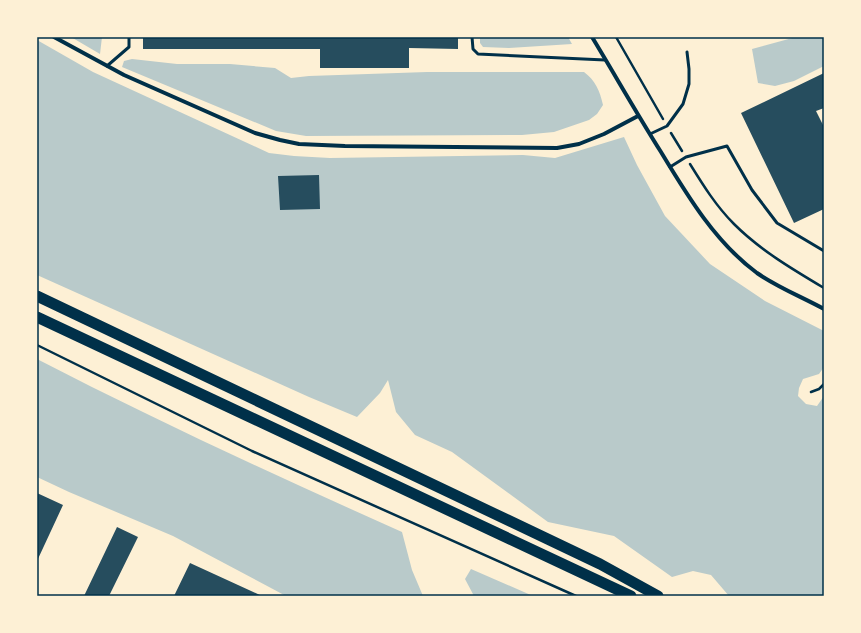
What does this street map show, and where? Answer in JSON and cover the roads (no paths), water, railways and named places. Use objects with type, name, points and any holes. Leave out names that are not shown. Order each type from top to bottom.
[{"type":"highway","points":[[37,296],[600,564],[658,596]]},
{"type":"highway","points":[[37,317],[631,596]]},
{"type":"street","points":[[54,37],[124,76],[255,133],[299,144],[345,146],[557,148],[585,142],[638,116]]},
{"type":"street","points":[[592,37],[638,116],[707,223],[730,248],[757,273],[824,309]]},
{"type":"lane","points":[[108,66],[129,47],[129,37]]},
{"type":"lane","points":[[472,37],[473,49],[478,54],[605,60]]},
{"type":"lane","points":[[650,134],[667,126],[683,104],[689,84],[687,52]]},
{"type":"lane","points":[[670,167],[686,157],[727,146],[752,190],[777,223],[824,251]]}]
